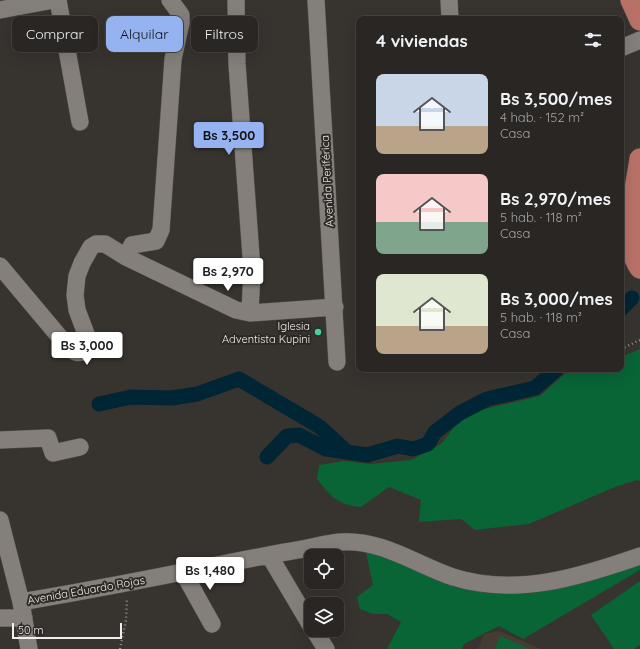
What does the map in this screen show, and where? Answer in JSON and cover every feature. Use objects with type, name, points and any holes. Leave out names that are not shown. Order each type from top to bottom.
[{"type":"main road","points":[[631,0],[640,20]]},
{"type":"main road","points":[[640,159],[632,216],[632,241],[635,262],[640,268]]},
{"type":"street","points":[[0,10],[54,0]]},
{"type":"street","points":[[58,0],[80,122]]},
{"type":"street","points":[[126,257],[132,245],[156,241],[161,230],[173,59],[181,24],[181,15],[170,0]]},
{"type":"street","points":[[236,0],[237,64],[252,270],[250,313]]},
{"type":"street","name":"Avenida Periférica","points":[[316,0],[337,362]]},
{"type":"street","points":[[449,0],[450,16]]},
{"type":"street","points":[[624,47],[640,40]]},
{"type":"street","points":[[0,266],[68,347],[75,353],[81,354],[87,351],[89,346],[88,339],[77,310],[75,295],[77,276],[91,247],[96,244],[105,244],[126,257],[227,308],[250,313],[334,307]]},
{"type":"street","points":[[0,440],[48,438],[53,453],[80,447]]},
{"type":"street","points":[[0,520],[22,610],[29,649]]},
{"type":"street","name":"Avenida Eduardo Rojas","points":[[0,618],[22,610],[125,584],[342,542],[364,544],[395,553],[453,577],[477,582],[522,585],[550,583],[609,567],[640,556]]},
{"type":"street","points":[[269,555],[304,614]]},
{"type":"street","points":[[183,572],[212,624]]},
{"type":"street","points":[[318,637],[326,649]]},
{"type":"path","points":[[624,348],[640,340]]},
{"type":"path","points":[[120,649],[128,605],[125,584]]},
{"type":"shaded area","points":[[499,631],[541,649],[478,649],[484,634]]},
{"type":"green space","points":[[640,349],[640,481],[637,480],[615,487],[529,524],[475,530],[461,519],[419,522],[421,500],[389,487],[361,507],[346,504],[331,495],[317,479],[319,465],[344,461],[370,464],[411,460],[441,444],[459,421],[480,410],[540,396],[567,372],[624,372],[624,356]]},
{"type":"green space","points":[[365,548],[427,568],[524,583],[640,551],[640,570],[523,639],[499,626],[464,644],[462,649],[387,649],[401,622],[387,614],[373,614],[360,609],[357,597],[373,585]]},
{"type":"green space","points":[[640,581],[640,645],[634,649],[614,649],[591,615]]},
{"type":"green space","points":[[500,636],[530,649],[495,649]]},
{"type":"waterway","points":[[624,306],[632,298]]},
{"type":"waterway","points":[[267,457],[287,436],[299,435],[326,449],[367,455],[398,446],[413,449],[428,444],[435,432],[460,413],[487,399],[535,388],[554,372]]},
{"type":"waterway","points":[[99,404],[131,397],[172,398],[197,394],[239,379],[320,427],[347,452]]},
{"type":"place","name":"Iglesia Adventista Kupini","points":[[318,332]]}]
